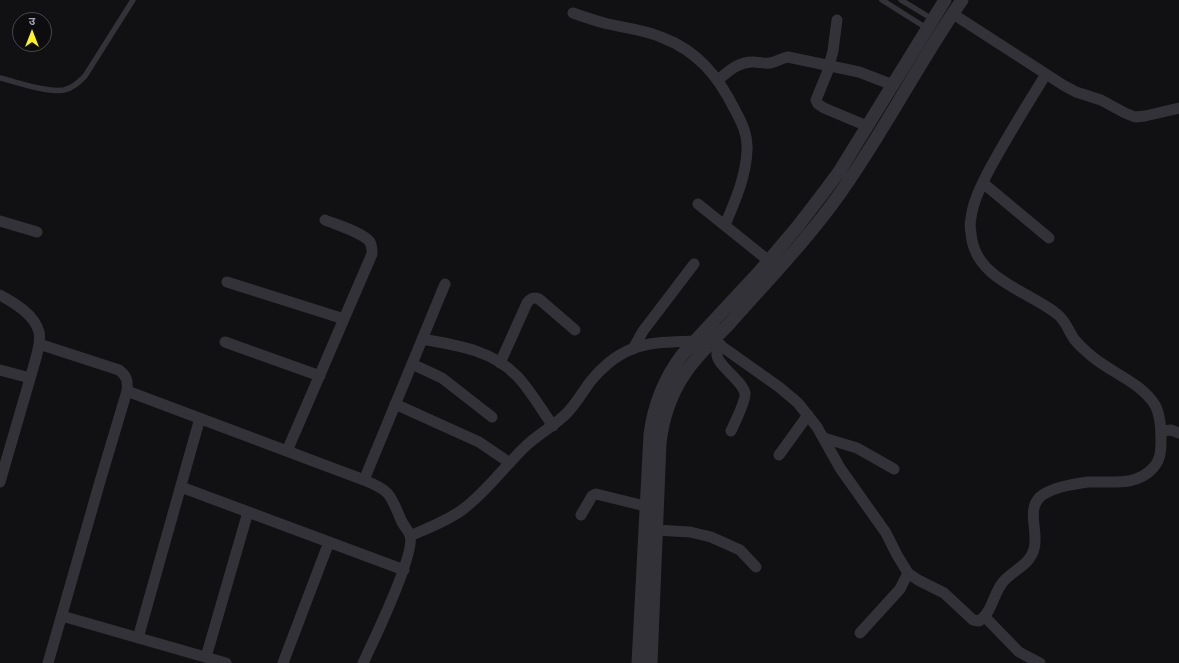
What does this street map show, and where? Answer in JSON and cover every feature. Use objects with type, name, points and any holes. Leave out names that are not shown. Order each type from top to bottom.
[{"type":"street","points":[[638,663],[650,434],[652,417],[658,399],[672,368],[698,337],[769,261],[830,184],[945,0]]},
{"type":"street","points":[[651,663],[660,443],[668,405],[684,374],[718,343],[814,229],[828,210],[869,151],[907,85],[962,0]]},
{"type":"street","points":[[574,13],[597,22],[646,32],[666,39],[695,57],[705,65],[718,80],[743,126],[746,136],[747,150],[744,177],[724,225]]},
{"type":"street","points":[[953,14],[1076,92],[1105,102],[1125,113],[1135,116],[1145,116],[1179,108]]},
{"type":"street","points":[[837,20],[833,51],[816,100],[818,104],[867,126]]},
{"type":"street","points":[[718,80],[735,66],[742,63],[752,62],[769,64],[781,58],[788,57],[859,72],[892,84]]},
{"type":"street","points":[[410,536],[450,518],[462,510],[482,492],[529,443],[553,426],[567,413],[591,381],[602,369],[621,354],[650,344],[698,337],[718,343],[790,396],[808,416],[824,438],[840,468],[886,533],[908,572],[918,580],[944,593],[973,620],[979,621],[985,617],[989,611],[995,594],[1008,576],[1032,556],[1035,548],[1033,519],[1034,509],[1037,501],[1042,495],[1054,489],[1076,484],[1135,480],[1144,476],[1153,468],[1159,460],[1162,449],[1162,435],[1159,415],[1155,405],[1147,396],[1136,386],[1088,354],[1074,339],[1067,325],[1059,314],[994,275],[983,266],[973,248],[971,218],[976,199],[1008,137],[1046,74]]},
{"type":"street","points":[[983,183],[1048,238]]},
{"type":"street","points":[[698,204],[769,261]]},
{"type":"street","points":[[287,451],[372,254],[372,248],[369,242],[363,236],[325,220]]},
{"type":"street","points":[[0,221],[37,232]]},
{"type":"street","points":[[633,349],[643,331],[694,264]]},
{"type":"street","points":[[227,282],[344,319]]},
{"type":"street","points":[[364,480],[445,284]]},
{"type":"street","points":[[0,296],[16,304],[32,319],[39,332],[39,344],[0,482]]},
{"type":"street","points":[[500,363],[527,303],[531,298],[535,297],[539,299],[575,330]]},
{"type":"street","points":[[422,339],[464,346],[500,363],[517,377],[553,426]]},
{"type":"street","points":[[225,342],[320,376]]},
{"type":"street","points":[[718,343],[716,354],[717,358],[735,378],[745,394],[744,401],[731,431]]},
{"type":"street","points":[[39,344],[119,370],[126,375],[128,382],[127,391],[100,478],[48,663]]},
{"type":"street","points":[[412,364],[442,378],[492,417]]},
{"type":"street","points":[[0,370],[30,378]]},
{"type":"street","points":[[127,391],[375,484],[389,493],[395,503],[401,521],[410,536],[410,550],[404,570],[363,663]]},
{"type":"street","points":[[395,404],[479,442],[510,463]]},
{"type":"street","points":[[779,455],[808,416]]},
{"type":"street","points":[[138,638],[200,418]]},
{"type":"street","points":[[1162,435],[1163,431],[1171,430],[1179,432]]},
{"type":"street","points":[[824,438],[857,448],[894,469]]},
{"type":"street","points":[[181,486],[404,570]]},
{"type":"street","points":[[581,515],[592,496],[596,494],[646,506]]},
{"type":"street","points":[[206,657],[248,512]]},
{"type":"street","points":[[656,530],[690,532],[711,537],[740,550],[756,567]]},
{"type":"street","points":[[283,663],[330,542]]},
{"type":"street","points":[[860,633],[900,589],[908,572]]},
{"type":"street","points":[[62,616],[226,663]]},
{"type":"street","points":[[985,617],[1019,652],[1040,663]]},
{"type":"lane","points":[[0,78],[39,88],[56,90],[65,90],[74,86],[85,76],[133,0]]},
{"type":"lane","points":[[882,0],[941,31]]},
{"type":"lane","points":[[901,0],[930,24],[941,31]]}]
